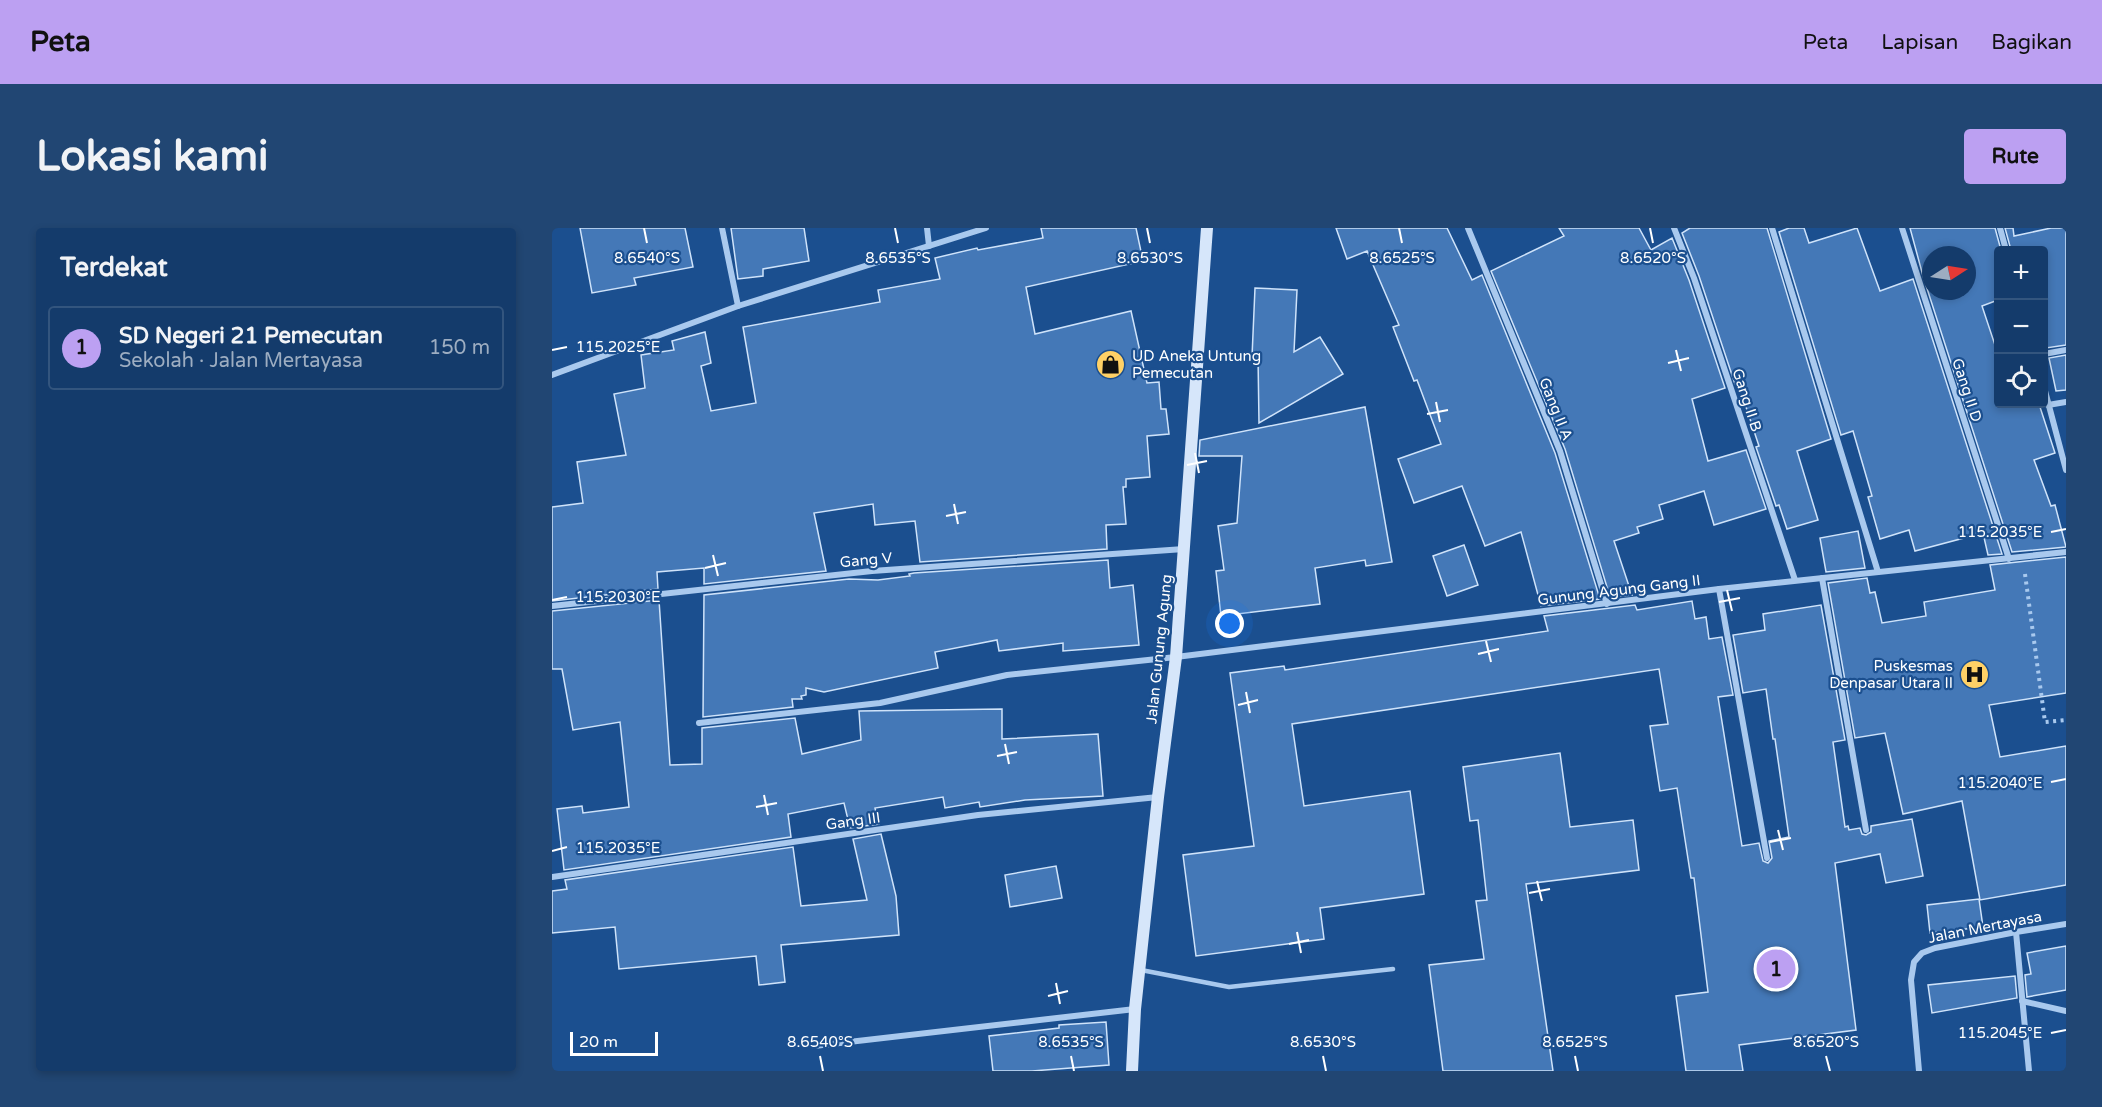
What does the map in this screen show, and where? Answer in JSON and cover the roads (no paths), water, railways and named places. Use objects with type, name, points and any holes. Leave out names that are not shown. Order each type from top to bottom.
[{"type":"main road","name":"Jalan Gunung Agung","points":[[1132,1071],[1139,969],[1176,657],[1207,228]]},
{"type":"street","points":[[722,228],[738,306]]},
{"type":"street","points":[[927,228],[929,246]]},
{"type":"street","points":[[552,375],[738,306],[986,228]]},
{"type":"street","name":"Gang II A","points":[[1468,228],[1560,451],[1607,604]]},
{"type":"street","name":"Gang II B","points":[[1674,228],[1694,278],[1795,580]]},
{"type":"street","points":[[1772,228],[1878,572]]},
{"type":"street","name":"Gang II D","points":[[1902,228],[2009,559]]},
{"type":"street","points":[[2000,228],[2005,246]]},
{"type":"street","points":[[2048,353],[2066,350]]},
{"type":"street","points":[[2066,402],[2048,405],[2066,470]]},
{"type":"street","name":"Gang V","points":[[552,606],[872,571],[1184,549]]},
{"type":"street","name":"Gunung Agung Gang II","points":[[699,723],[880,703],[1007,675],[1176,657],[1795,580],[2066,552]]},
{"type":"street","points":[[1822,578],[1866,830]]},
{"type":"street","points":[[1719,589],[1767,858]]},
{"type":"street","name":"Gang III","points":[[552,877],[978,815],[1158,797]]},
{"type":"street","name":"Jalan Mertayasa","points":[[1919,1071],[1911,980],[1914,962],[1922,952],[2066,924]]},
{"type":"street","points":[[2016,932],[2029,1071]]},
{"type":"street","points":[[2022,1001],[2066,1011]]},
{"type":"street","points":[[814,1046],[1135,1009]]},
{"type":"lane","points":[[1139,969],[1229,987],[1393,969]]},
{"type":"place","name":"UD Aneka Untung Pemecutan","points":[[1111,365]]},
{"type":"place","name":"Puskesmas Denpasar Utara II","points":[[1974,675]]},
{"type":"place","name":"SD Negeri 21 Pemecutan","points":[[1776,969]]}]
